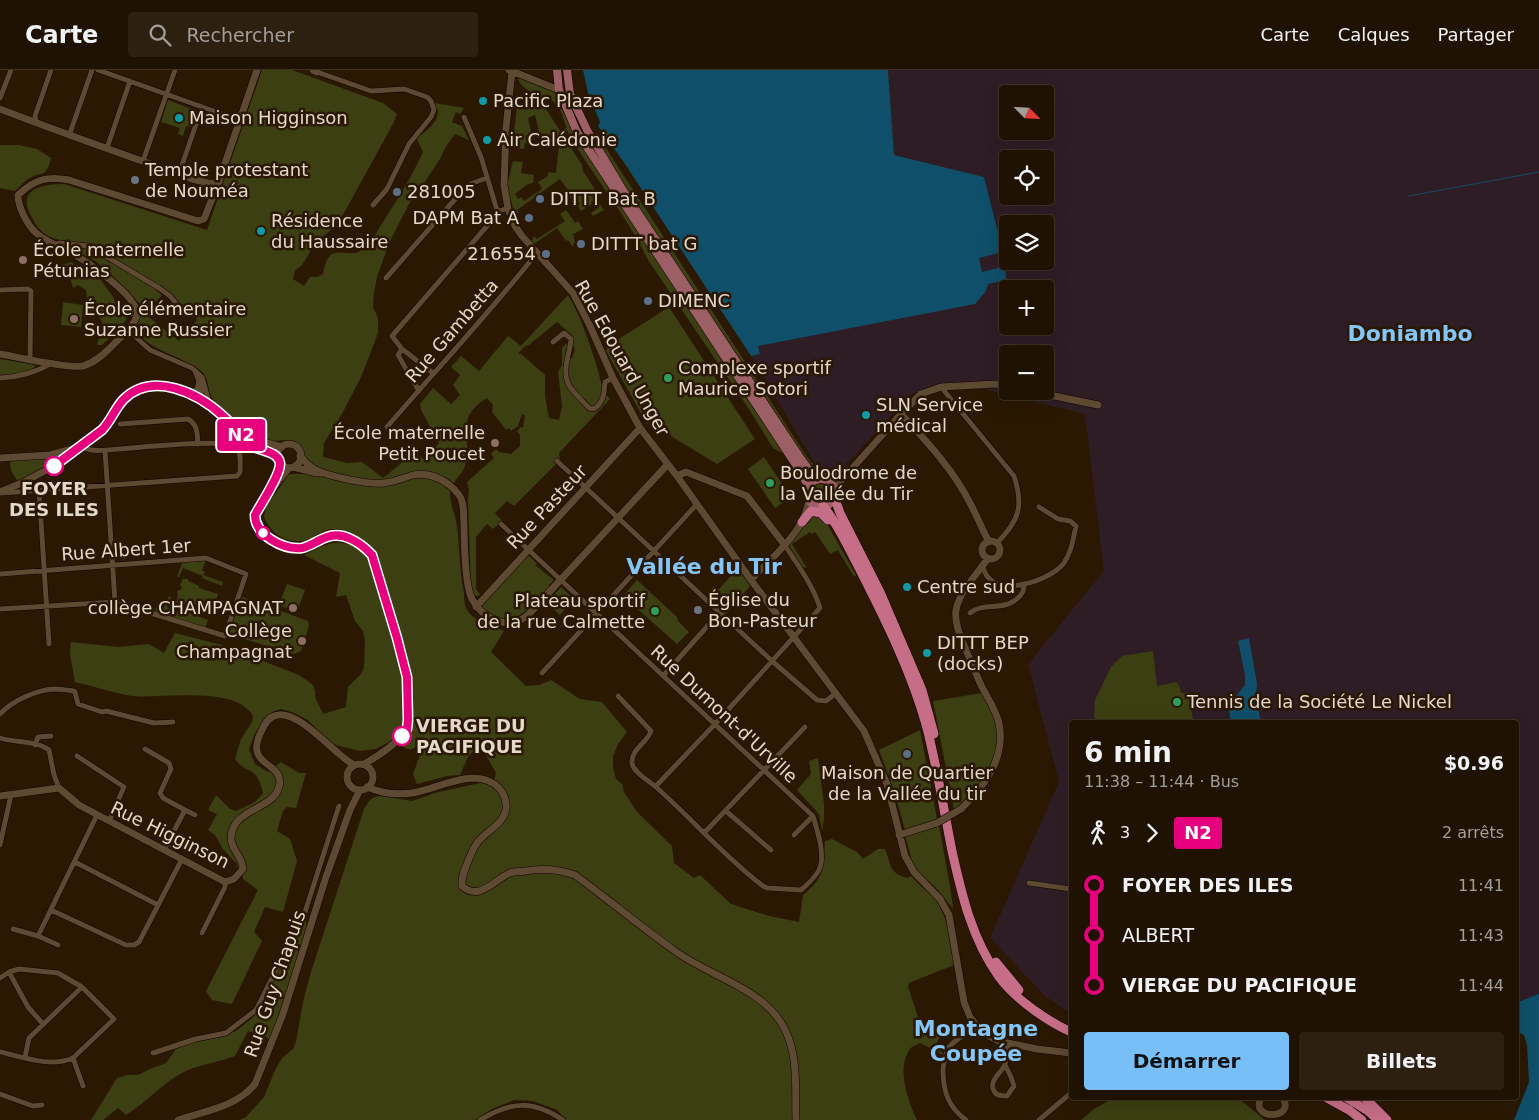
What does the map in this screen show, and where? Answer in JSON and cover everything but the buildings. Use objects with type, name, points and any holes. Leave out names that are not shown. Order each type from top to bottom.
[{"type":"highway","points":[[834,494],[840,513],[880,592],[922,690],[930,717],[957,856],[981,935],[1001,969],[1016,988],[1045,1011],[1069,1024]]},
{"type":"highway","points":[[821,506],[833,519],[884,620],[920,706],[969,920],[980,945],[1003,982],[1029,1006],[1069,1031]]},
{"type":"highway","points":[[802,522],[811,511],[821,513],[826,517],[884,620]]},
{"type":"highway","points":[[1323,1100],[1352,1120]]},
{"type":"highway","points":[[1331,1100],[1362,1120]]},
{"type":"highway","points":[[1348,1100],[1371,1120]]},
{"type":"highway","points":[[1349,1100],[1368,1111],[1378,1120]]},
{"type":"highway","points":[[1367,1100],[1387,1120]]},
{"type":"main road","points":[[557,70],[559,88],[576,132],[809,487]]},
{"type":"main road","points":[[567,70],[570,94],[587,130],[624,192],[799,456],[810,471],[823,479],[832,485],[834,494],[830,503],[821,506],[813,504],[807,493],[813,482],[823,479]]},
{"type":"main road","points":[[559,88],[564,90],[578,124],[587,130]]},
{"type":"main road","points":[[799,456],[812,469],[822,475],[837,477]]},
{"type":"street","points":[[0,98],[11,70]]},
{"type":"street","points":[[36,123],[35,116],[51,70]]},
{"type":"street","points":[[69,136],[92,70]]},
{"type":"street","points":[[98,70],[239,120]]},
{"type":"street","points":[[143,161],[175,70]]},
{"type":"street","points":[[0,354],[82,366],[104,354],[128,330],[135,320],[137,312],[128,297],[90,264],[34,231],[22,211],[18,195],[32,183],[49,177],[55,177],[196,220],[204,219],[257,70]]},
{"type":"street","points":[[316,71],[372,91],[404,89],[427,97],[431,101],[434,110],[431,118],[409,144],[387,189],[373,205]]},
{"type":"street","points":[[512,71],[559,88]]},
{"type":"street","name":"Rue Edouard Unger","points":[[512,71],[506,128],[504,185],[508,208],[515,226],[573,293],[590,326],[612,378],[640,428],[864,731],[889,791],[905,856],[911,868],[940,899],[949,915],[964,1002],[970,1016],[978,1027],[991,1038],[1008,1044],[1069,1053]]},
{"type":"street","points":[[107,148],[130,81]]},
{"type":"street","points":[[179,174],[202,107]]},
{"type":"street","points":[[0,109],[69,136],[179,174],[208,183],[218,184]]},
{"type":"street","points":[[464,118],[481,157],[497,210],[500,211]]},
{"type":"street","points":[[386,278],[464,189],[470,184],[487,178]]},
{"type":"street","points":[[208,183],[212,188],[208,208]]},
{"type":"street","points":[[433,373],[402,349],[392,336],[500,211],[508,208]]},
{"type":"street","points":[[55,245],[59,242],[89,246],[159,288],[179,307]]},
{"type":"street","name":"Rue Gambetta","points":[[387,427],[508,289],[537,253]]},
{"type":"street","points":[[0,290],[28,289],[31,291],[30,359]]},
{"type":"street","points":[[128,330],[150,350],[192,368],[202,377],[210,406]]},
{"type":"street","points":[[553,342],[564,333],[571,339],[566,368],[568,384],[589,408],[594,410],[601,405],[605,382],[612,378]]},
{"type":"street","points":[[402,349],[398,355],[419,391]]},
{"type":"street","points":[[0,378],[17,377],[38,372],[52,363]]},
{"type":"street","points":[[185,392],[193,392],[197,389],[199,382],[195,371]]},
{"type":"street","points":[[195,371],[201,381],[200,400]]},
{"type":"street","points":[[834,494],[840,482],[900,414],[921,394],[941,387],[999,385]]},
{"type":"street","points":[[0,492],[54,466],[81,446],[109,424],[125,398],[140,389],[151,386],[164,386],[185,392],[210,406],[222,415],[253,448],[270,453],[278,461],[291,467],[308,472],[381,484],[425,474],[435,476],[454,489],[461,497],[468,586],[470,596],[476,607],[488,617],[516,624],[528,615],[668,464]]},
{"type":"street","points":[[941,387],[1014,476],[1019,491],[1020,506],[1012,527],[996,543]]},
{"type":"street","points":[[200,400],[206,391]]},
{"type":"street","points":[[1054,396],[1098,405]]},
{"type":"street","points":[[900,414],[940,458],[956,480],[970,502],[988,542]]},
{"type":"street","points":[[120,424],[188,419],[196,427],[198,444]]},
{"type":"street","name":"Rue Pasteur","points":[[476,607],[640,428]]},
{"type":"street","points":[[240,435],[250,440],[282,447],[289,445],[296,447],[300,456],[313,469],[327,474]]},
{"type":"street","points":[[0,458],[50,455],[81,446],[85,449],[105,450],[230,443],[240,452],[239,474],[107,486],[0,492]]},
{"type":"street","points":[[282,447],[278,452],[276,476],[255,515],[255,521],[264,535],[272,540],[296,548],[308,546],[329,536],[348,538],[365,547],[372,555],[407,677],[407,729],[391,746],[364,764],[354,765],[348,772],[347,780],[351,787],[393,793],[414,793],[450,782],[477,778],[485,778],[498,786],[506,803],[504,815],[472,851],[463,873],[462,886],[472,892],[479,891],[510,873],[541,869],[559,870],[575,875],[676,952],[761,1000],[777,1017],[791,1045],[795,1074],[796,1120]]},
{"type":"street","points":[[0,609],[115,602],[105,450]]},
{"type":"street","points":[[263,501],[291,467],[298,462],[300,456]]},
{"type":"street","points":[[557,461],[810,694],[821,702],[826,701],[836,693]]},
{"type":"street","points":[[823,479],[837,477],[852,469]]},
{"type":"street","points":[[656,786],[820,608],[817,598],[784,544],[747,496],[686,472],[677,476]]},
{"type":"street","points":[[39,490],[49,644]]},
{"type":"street","points":[[751,580],[802,522],[809,499]]},
{"type":"street","points":[[542,673],[697,504]]},
{"type":"street","points":[[807,509],[821,506]]},
{"type":"street","points":[[983,566],[984,573],[991,582],[998,584],[1024,584],[1047,577],[1063,564],[1074,540],[1076,526],[1070,521],[1058,519],[1039,508]]},
{"type":"street","name":"Rue Dumont-d'Urville","points":[[502,524],[813,816]]},
{"type":"street","points":[[988,542],[996,543],[1000,548],[1000,553],[993,559],[988,558],[984,554],[983,548],[988,542]]},
{"type":"street","name":"Rue Albert 1er","points":[[0,574],[206,558],[246,574],[225,636],[115,602]]},
{"type":"street","points":[[899,835],[937,823],[961,809],[988,780],[996,763],[1001,744],[998,722],[958,630],[956,612],[960,596],[988,558]]},
{"type":"street","points":[[970,613],[976,608],[1008,605],[1021,594],[1024,590],[1024,584]]},
{"type":"street","points":[[663,676],[720,612]]},
{"type":"street","points":[[0,714],[6,707],[30,695],[52,689],[74,690],[78,704],[102,712],[106,711],[154,723],[173,722]]},
{"type":"street","points":[[618,696],[651,731],[634,753],[633,768],[656,786],[704,833],[767,888],[801,890],[821,868],[821,844],[813,816],[794,835]]},
{"type":"street","name":"Rue Higginson","points":[[59,788],[79,805],[225,882],[234,879],[243,869],[242,860],[233,848],[231,840],[234,825],[251,810],[270,799],[279,786],[278,775],[256,752],[255,744],[268,719],[282,714],[301,722],[354,765]]},
{"type":"street","points":[[704,833],[805,727]]},
{"type":"street","points":[[35,745],[38,737],[51,736]]},
{"type":"street","points":[[0,738],[43,746],[49,750],[54,776],[59,788],[0,796]]},
{"type":"street","points":[[372,771],[391,746]]},
{"type":"street","points":[[145,749],[169,763],[171,769],[160,793],[163,798],[195,815]]},
{"type":"street","name":"Rue Higginson","points":[[336,752],[348,772]]},
{"type":"street","points":[[77,756],[124,787],[109,821]]},
{"type":"street","points":[[364,764],[372,771],[373,780],[377,785],[393,793]]},
{"type":"street","points":[[364,789],[373,780]]},
{"type":"street","name":"Rue Guy Chapuis","points":[[350,810],[351,787]]},
{"type":"street","name":"Rue Guy Chapuis","points":[[178,1120],[235,1102],[249,1092],[255,1084],[283,1014],[326,877],[350,810],[364,789]]},
{"type":"street","points":[[0,845],[11,795]]},
{"type":"street","points":[[153,1053],[196,1039],[226,1033],[256,1010],[305,912],[339,806]]},
{"type":"street","points":[[164,850],[185,810]]},
{"type":"street","points":[[726,811],[771,850]]},
{"type":"street","points":[[38,936],[97,815]]},
{"type":"street","points":[[51,910],[126,945],[134,945],[139,942],[182,859]]},
{"type":"street","points":[[75,862],[158,904]]},
{"type":"street","points":[[317,874],[326,877]]},
{"type":"street","points":[[202,933],[225,887],[225,882]]},
{"type":"street","points":[[1029,883],[1069,889]]},
{"type":"street","points":[[13,929],[38,936],[58,945]]},
{"type":"street","points":[[0,978],[9,972],[20,969],[58,973],[82,987],[114,1020],[73,1058],[66,1061],[52,1063],[0,1052]]},
{"type":"street","points":[[9,972],[28,1007],[43,1024]]},
{"type":"street","points":[[26,1057],[29,1038],[82,987]]},
{"type":"street","points":[[966,1120],[950,1105],[945,1095],[943,1082],[944,1062],[948,1049],[958,1038],[978,1027]]},
{"type":"street","points":[[1005,1065],[1014,1082],[1014,1086],[1007,1096],[1001,1096],[995,1094],[992,1083],[1005,1065],[1008,1044]]},
{"type":"street","points":[[73,1058],[83,1086]]},
{"type":"street","points":[[0,1094],[33,1106],[42,1105]]},
{"type":"street","points":[[1039,1120],[1069,1095]]},
{"type":"street","points":[[1260,1100],[1259,1104],[1261,1112],[1273,1119],[1277,1116],[1283,1116],[1284,1100]]},
{"type":"street","points":[[480,1120],[508,1107],[522,1104],[540,1107],[563,1120]]},
{"type":"shaded area","points":[[888,70],[1539,70],[1539,994],[1519,1002],[1519,720],[1069,720],[1069,1012],[1046,997],[990,938],[1059,782],[1028,664],[1104,571],[1085,414],[1029,400],[1054,400],[1054,345],[999,345],[999,393],[956,382],[936,384],[910,395],[837,473],[816,465],[751,356],[760,354],[758,346],[982,272],[978,257],[999,253],[999,270],[1054,270],[1054,215],[999,215],[999,236],[984,177],[894,155]]},
{"type":"green space","points":[[262,70],[292,70],[383,103],[397,114],[344,213],[329,232],[318,239],[302,265],[295,271],[293,279],[304,286],[310,277],[318,277],[323,274],[326,263],[333,253],[356,253],[366,247],[372,240],[423,152],[416,137],[428,130],[433,124],[438,113],[434,103],[464,108],[460,114],[456,112],[452,122],[462,126],[469,140],[455,134],[410,202],[389,243],[377,277],[374,293],[373,307],[378,318],[378,333],[362,375],[324,443],[323,457],[347,463],[362,462],[383,478],[414,453],[425,460],[439,443],[421,410],[420,404],[433,388],[451,404],[460,395],[453,385],[460,375],[451,367],[461,356],[479,371],[508,336],[521,346],[568,295],[577,311],[603,388],[610,399],[559,453],[560,460],[514,506],[507,501],[495,513],[502,521],[493,529],[487,524],[476,537],[476,589],[480,595],[476,596],[471,591],[469,490],[467,482],[494,458],[491,454],[496,449],[499,452],[511,454],[520,446],[520,435],[517,431],[520,428],[519,426],[523,428],[525,415],[522,414],[518,426],[511,431],[509,428],[506,430],[492,412],[493,405],[487,398],[470,413],[466,428],[467,455],[465,465],[450,494],[456,520],[466,608],[477,620],[504,631],[491,652],[526,686],[539,685],[551,680],[580,699],[602,702],[627,732],[618,744],[613,757],[616,779],[622,784],[624,792],[637,812],[672,846],[674,863],[694,878],[700,875],[731,904],[769,916],[799,922],[803,895],[819,877],[823,865],[825,841],[832,839],[857,852],[863,859],[878,849],[885,849],[890,864],[897,874],[908,878],[911,876],[931,895],[937,902],[945,919],[954,965],[909,983],[908,987],[922,1029],[925,1032],[928,1029],[937,1032],[939,1038],[935,1047],[944,1054],[920,1043],[911,1048],[906,1057],[904,1066],[905,1085],[917,1120],[566,1120],[557,1110],[533,1101],[514,1100],[492,1109],[475,1120],[239,1120],[246,1117],[264,1097],[276,1068],[283,1057],[293,1049],[296,1042],[310,975],[364,809],[369,801],[374,797],[381,796],[412,801],[435,793],[480,783],[490,784],[494,780],[496,773],[479,744],[468,757],[460,775],[447,776],[417,784],[413,774],[425,742],[410,750],[391,741],[376,749],[359,751],[336,745],[324,737],[308,720],[294,713],[281,709],[274,711],[255,733],[249,749],[255,764],[268,772],[281,762],[299,773],[306,773],[296,808],[287,807],[283,811],[277,831],[290,839],[297,861],[283,912],[265,907],[254,932],[262,941],[232,1004],[212,1000],[206,991],[258,890],[244,880],[236,863],[223,849],[215,835],[208,830],[217,814],[208,810],[216,795],[230,809],[236,811],[255,802],[263,793],[257,777],[235,759],[241,739],[252,722],[253,716],[244,706],[231,700],[197,696],[132,696],[75,682],[70,654],[71,642],[118,647],[149,644],[164,653],[175,633],[222,645],[299,675],[313,685],[315,697],[323,714],[346,707],[348,687],[361,674],[364,667],[365,641],[363,631],[355,621],[346,595],[336,597],[340,573],[304,555],[328,544],[342,543],[357,549],[365,555],[362,540],[344,531],[330,529],[311,538],[296,541],[283,538],[272,530],[264,517],[266,507],[289,474],[303,474],[319,469],[307,461],[300,446],[295,442],[288,440],[265,440],[248,436],[244,433],[211,396],[204,374],[190,364],[156,348],[140,335],[137,325],[143,307],[119,282],[97,262],[67,246],[66,241],[48,236],[40,230],[30,214],[27,198],[35,189],[49,185],[64,184],[207,230]],"holes":[[[144,280],[195,315],[197,320],[179,341],[145,314],[162,295]],[[557,322],[573,336],[572,342],[575,350],[572,358],[566,361],[565,353],[569,341],[562,348],[562,365],[558,372],[562,406],[559,420],[549,418],[545,396],[545,375],[521,354],[518,354],[525,346],[529,345]]]},
{"type":"green space","points":[[520,77],[556,91],[561,108],[576,136],[786,455],[773,448],[749,409],[648,260],[630,227],[569,134],[558,106],[545,97],[525,88],[518,79]]},
{"type":"green space","points":[[168,100],[197,111],[191,127],[186,126],[183,136],[178,134],[180,128],[161,122]]},
{"type":"green space","points":[[527,101],[544,106],[582,165],[583,171],[598,194],[595,197],[604,210],[593,216],[591,213],[598,208],[593,201],[591,202],[592,204],[581,211],[578,206],[580,204],[578,201],[574,202],[560,179],[517,210],[519,213],[514,212],[507,185],[513,161],[523,162],[521,173],[534,175],[533,183],[528,184],[515,194],[518,199],[521,197],[524,201],[542,189],[538,182],[548,176],[548,172],[556,173],[559,144],[551,143],[550,148],[537,142],[541,140],[535,115],[528,118],[531,131],[525,137],[531,143],[525,143],[524,149],[514,148],[517,105]]},
{"type":"green space","points":[[596,133],[813,464],[811,466],[798,452],[609,163],[593,136]]},
{"type":"green space","points":[[0,145],[19,145],[37,149],[51,158],[49,165],[45,172],[28,179],[15,191],[0,188]]},
{"type":"green space","points":[[566,210],[575,223],[578,221],[583,229],[573,234],[574,246],[568,240],[566,241],[557,228],[534,244],[532,241],[534,236],[537,239],[565,221],[560,214]]},
{"type":"green space","points":[[72,262],[86,277],[95,275],[100,279],[114,298],[117,313],[121,307],[127,310],[128,316],[123,325],[102,345],[97,345],[102,328],[101,320],[99,316],[88,310],[86,290],[78,285],[73,288],[70,277],[57,266]]},
{"type":"green space","points":[[63,302],[83,305],[81,327],[61,325]]},
{"type":"green space","name":"Complexe sportif Maurice Sotori","points":[[669,307],[755,439],[717,464],[674,438],[654,420],[647,424],[606,351],[608,346]]},
{"type":"green space","points":[[0,359],[36,365],[30,372],[0,375]]},
{"type":"green space","points":[[65,456],[19,483],[11,471],[10,461]]},
{"type":"green space","name":"Boulodrome de la Vallée du Tir","points":[[764,457],[791,497],[775,508],[748,469]]},
{"type":"green space","points":[[817,484],[825,484],[830,489],[828,500],[817,502],[812,497],[812,489]]},
{"type":"green space","points":[[813,513],[823,517],[856,575],[854,577],[838,550],[830,554],[815,532],[812,534],[810,532],[792,544],[807,568],[802,567],[788,544]]},
{"type":"green space","points":[[529,556],[537,564],[535,565],[554,580],[549,585],[550,587],[519,616],[510,619],[500,619],[491,615],[481,606]]},
{"type":"green space","points":[[184,558],[207,558],[202,570],[205,572],[203,575],[223,582],[222,586],[183,568],[179,577],[177,576]]},
{"type":"green space","points":[[738,568],[750,586],[726,614],[711,598]]},
{"type":"green space","points":[[183,579],[188,579],[188,581],[199,586],[199,588],[218,594],[212,612],[205,610],[206,607],[193,603],[192,606],[180,601],[179,604],[176,603],[177,593],[178,590],[181,590],[182,587],[180,585]]},
{"type":"green space","name":"Plateau sportif de la rue Calmette","points":[[637,580],[677,617],[678,621],[689,632],[677,644],[623,596]]},
{"type":"green space","points":[[287,584],[305,590],[297,612],[279,605]]},
{"type":"green space","points":[[561,587],[574,599],[560,615],[547,603]]},
{"type":"green space","points":[[169,596],[171,597],[167,607],[187,616],[189,613],[208,620],[204,630],[153,615],[157,606],[163,609]]},
{"type":"green space","points":[[242,597],[308,621],[309,626],[301,651],[294,654],[231,635],[229,632]]},
{"type":"green space","points":[[1153,651],[1157,686],[1176,682],[1181,693],[1188,692],[1193,719],[1095,720],[1095,700],[1111,667],[1122,656]]},
{"type":"green space","points":[[982,693],[993,713],[997,726],[996,749],[987,773],[980,784],[964,803],[954,809],[933,701]]},
{"type":"green space","points":[[920,730],[937,819],[934,822],[905,830],[894,790],[879,750]]},
{"type":"green space","points":[[818,758],[824,804],[822,831],[819,814],[797,790],[811,774],[809,761]]},
{"type":"green space","points":[[939,825],[953,909],[938,890],[919,872],[912,861],[905,835]]},
{"type":"green space","points":[[306,919],[307,936],[272,1042],[265,1036],[248,1031],[235,1056],[178,1075],[126,1115],[118,1108],[103,1120],[91,1120],[117,1078],[127,1075],[138,1075],[166,1063],[176,1049],[236,1031],[250,1020],[258,1012],[267,994],[266,990],[286,950],[292,949]]},
{"type":"green space","points":[[1110,1100],[1240,1100],[1265,1120],[1081,1120],[1094,1109]]},
{"type":"water","points":[[583,70],[888,70],[894,155],[984,177],[999,236],[999,253],[979,258],[982,272],[999,268],[999,270],[1005,270],[1006,280],[999,280],[988,284],[986,291],[975,304],[758,346],[760,354],[751,356],[598,126],[600,122],[588,93]]},
{"type":"water","points":[[1249,638],[1257,684],[1256,699],[1261,720],[1231,720],[1228,706],[1245,685],[1245,675],[1238,641]]},
{"type":"water","points":[[1539,994],[1539,1120],[1514,1120],[1529,1082],[1527,1045],[1524,1035],[1519,1032],[1519,1002]]},
{"type":"waterway","points":[[1409,196],[1539,172]]},
{"type":"bus line","name":"N2","points":[[54,466],[109,424],[125,398],[143,388],[151,386],[177,388],[199,399],[222,415],[253,448],[270,453],[280,463],[276,476],[255,515],[255,521],[264,535],[280,544],[296,548],[308,546],[329,536],[338,536],[357,542],[372,555],[407,677],[408,720],[407,729],[402,736]]},
{"type":"place","name":"Pacific Plaza","points":[[483,101]]},
{"type":"place","name":"Maison Higginson","points":[[179,118]]},
{"type":"place","name":"Air Calédonie","points":[[487,140]]},
{"type":"place","name":"Temple protestant de Nouméa","points":[[135,180]]},
{"type":"place","name":"281005","points":[[397,192]]},
{"type":"place","name":"DITTT Bat B","points":[[540,199]]},
{"type":"place","name":"DAPM Bat A","points":[[529,218]]},
{"type":"place","name":"Résidence du Haussaire","points":[[261,231]]},
{"type":"place","name":"DITTT bat G","points":[[581,244]]},
{"type":"place","name":"216554","points":[[546,254]]},
{"type":"place","name":"École maternelle Pétunias","points":[[23,260]]},
{"type":"place","name":"DIMENC","points":[[648,301]]},
{"type":"place","name":"École élémentaire Suzanne Russier","points":[[74,319]]},
{"type":"place","name":"Complexe sportif Maurice Sotori","points":[[668,378]]},
{"type":"place","name":"SLN Service médical","points":[[866,415]]},
{"type":"place","name":"École maternelle Petit Poucet","points":[[495,443]]},
{"type":"place","name":"FOYER DES ILES","points":[[54,466]]},
{"type":"place","name":"Boulodrome de la Vallée du Tir","points":[[770,483]]},
{"type":"place","name":"Centre sud","points":[[907,587]]},
{"type":"place","name":"collège CHAMPAGNAT","points":[[293,608]]},
{"type":"place","name":"Église du Bon-Pasteur","points":[[698,610]]},
{"type":"place","name":"Plateau sportif de la rue Calmette","points":[[655,611]]},
{"type":"place","name":"Collège Champagnat","points":[[302,641]]},
{"type":"place","name":"DITTT BEP (docks)","points":[[927,653]]},
{"type":"place","name":"Tennis de la Société Le Nickel","points":[[1177,702]]},
{"type":"place","name":"VIERGE DU PACIFIQUE","points":[[402,736]]},
{"type":"place","name":"Maison de Quartier de la Vallée du tir","points":[[907,754]]},
{"type":"district","name":"Doniambo","points":[[1410,333]]},
{"type":"district","name":"Vallée du Tir","points":[[704,566]]},
{"type":"district","name":"Montagne Coupée","points":[[976,1040]]}]
